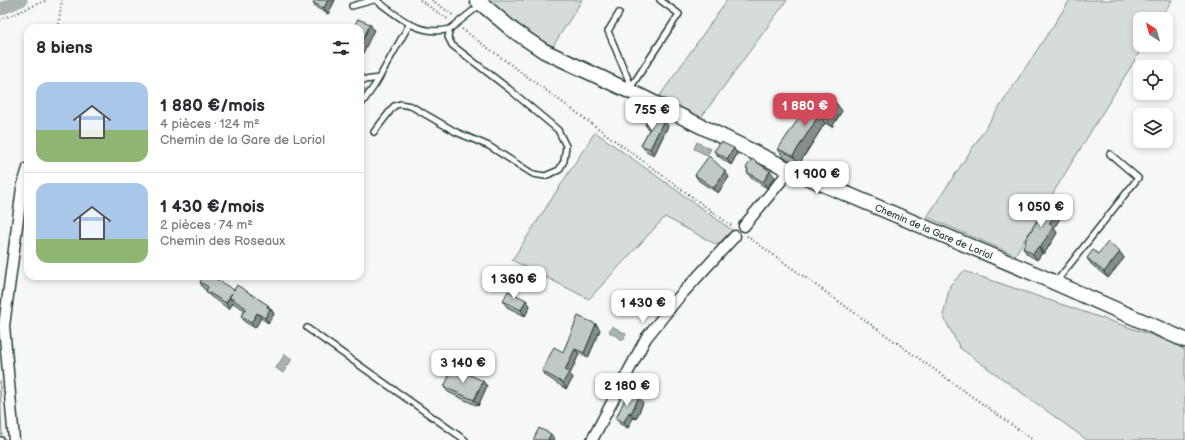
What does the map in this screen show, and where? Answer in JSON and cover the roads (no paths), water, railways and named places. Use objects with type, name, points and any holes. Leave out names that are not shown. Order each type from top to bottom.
[{"type":"street","name":"Chemin de la Gare de Loriol","points":[[479,2],[514,31],[544,51],[630,88],[790,170],[1056,283],[1185,340]]},
{"type":"street","points":[[592,440],[646,338],[679,297],[739,231],[790,170]]},
{"type":"street","points":[[14,440],[4,326],[24,181]]},
{"type":"lane","points":[[352,6],[375,0],[409,25],[439,32],[450,29],[462,21],[479,2]]},
{"type":"lane","points":[[630,88],[679,14],[660,0]]},
{"type":"lane","points":[[619,13],[608,31],[630,88]]},
{"type":"lane","points":[[364,100],[409,25]]},
{"type":"lane","points":[[374,132],[394,106],[400,104],[410,106],[456,132],[489,146],[533,174],[545,176],[559,170],[564,161],[566,146],[558,130],[509,89],[452,45],[448,37],[450,29]]},
{"type":"lane","points":[[364,79],[378,78]]},
{"type":"lane","points":[[1056,283],[1138,178],[1110,154]]},
{"type":"lane","points":[[307,328],[465,440]]},
{"type":"waterway","points":[[0,9],[21,0]]}]
